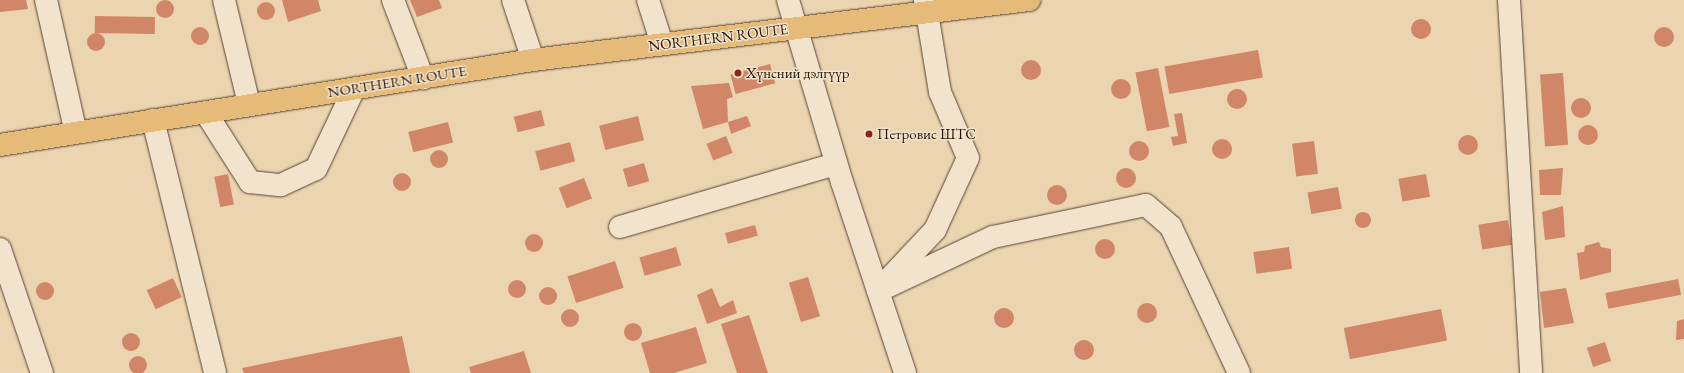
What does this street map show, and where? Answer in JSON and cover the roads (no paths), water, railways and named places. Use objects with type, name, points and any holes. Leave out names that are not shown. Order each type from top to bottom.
[{"type":"highway","name":"NORTHERN ROUTE","points":[[0,145],[153,120],[206,113],[249,104],[354,89],[533,60],[796,27],[926,7],[1029,0]]},
{"type":"street","points":[[46,0],[76,133]]},
{"type":"street","points":[[224,0],[249,104]]},
{"type":"street","points":[[394,0],[423,78]]},
{"type":"street","points":[[513,0],[533,60]]},
{"type":"street","points":[[648,0],[662,44]]},
{"type":"street","points":[[788,0],[836,164],[905,373]]},
{"type":"street","points":[[1509,0],[1531,373]]},
{"type":"street","points":[[878,291],[935,230],[968,158],[940,92],[926,7]]},
{"type":"street","points":[[206,113],[250,182],[281,184],[316,169],[354,89]]},
{"type":"street","points":[[153,120],[215,373]]},
{"type":"street","points":[[620,227],[836,164]]},
{"type":"street","points":[[878,291],[993,237],[1146,205],[1171,227],[1239,373]]},
{"type":"street","points":[[0,249],[42,373]]},
{"type":"place","name":"Хүнсний дэлгүүр","points":[[738,73]]},
{"type":"place","name":"Петровис ШТС","points":[[869,134]]}]
